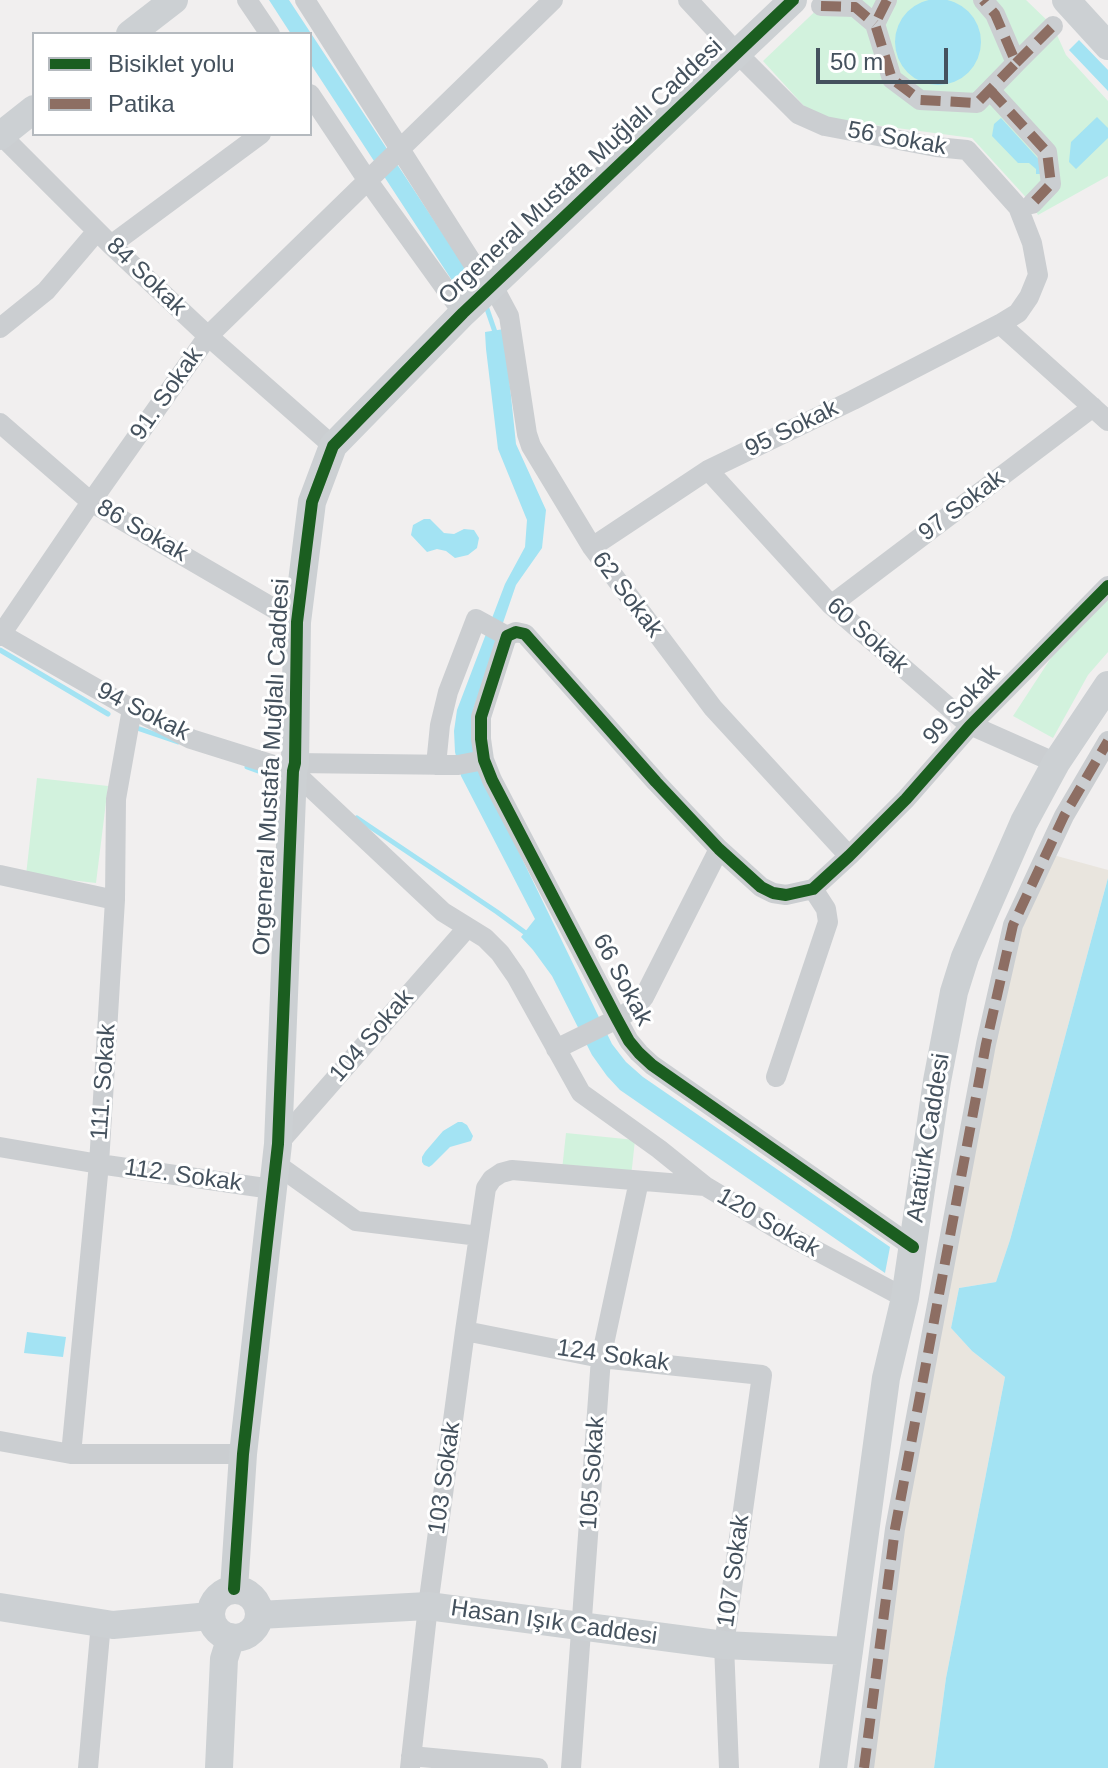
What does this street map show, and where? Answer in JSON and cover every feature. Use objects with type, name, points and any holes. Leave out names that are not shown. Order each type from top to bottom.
[{"type":"street","points":[[133,32],[174,0]]},
{"type":"street","points":[[247,0],[269,32]]},
{"type":"street","points":[[305,0],[396,151],[477,270],[479,299]]},
{"type":"street","name":"56 Sokak","points":[[688,0],[798,114],[825,126],[967,150],[1018,207],[1032,243],[1038,275],[1018,313],[1000,324]]},
{"type":"street","name":"Orgeneral Mustafa Muğlalı Caddesi","points":[[234,1589],[243,1454],[275,1166],[294,767],[297,622],[312,502],[333,446],[479,299],[793,0]]},
{"type":"street","points":[[875,24],[887,0]]},
{"type":"street","points":[[983,0],[995,14],[1016,63]]},
{"type":"street","points":[[1066,0],[1108,46]]},
{"type":"street","name":"91. Sokak","points":[[1,635],[208,336],[372,177],[539,4]]},
{"type":"street","points":[[821,6],[855,7],[875,24],[892,79],[920,100],[977,103],[1053,26]]},
{"type":"street","points":[[990,90],[1047,152],[1051,184],[1032,204]]},
{"type":"street","points":[[312,97],[372,177],[479,299]]},
{"type":"street","points":[[0,135],[32,111]]},
{"type":"street","name":"84 Sokak","points":[[0,135],[208,336],[333,446]]},
{"type":"street","points":[[0,328],[104,238],[258,136]]},
{"type":"street","name":"62 Sokak","points":[[479,299],[509,316],[531,446],[592,547],[713,708],[849,856]]},
{"type":"street","points":[[1000,324],[1100,414]]},
{"type":"street","name":"95 Sokak","points":[[592,547],[708,470],[1000,324]]},
{"type":"street","name":"97 Sokak","points":[[831,605],[1100,414]]},
{"type":"street","name":"86 Sokak","points":[[0,423],[91,502],[297,622]]},
{"type":"street","name":"60 Sokak","points":[[708,470],[831,605],[970,726],[1056,763]]},
{"type":"street","name":"99 Sokak","points":[[813,889],[906,799],[970,726],[1108,586]]},
{"type":"street","points":[[436,765],[440,725],[448,692],[476,619],[505,632],[748,877],[773,893],[786,895],[813,889],[826,909],[828,922],[776,1077]]},
{"type":"street","name":"66 Sokak","points":[[505,632],[481,717],[481,739],[473,762],[492,780],[612,1021],[652,1065],[913,1247]]},
{"type":"street","name":"94 Sokak","points":[[1,635],[131,718],[191,739],[294,767]]},
{"type":"street","name":"Atatürk Caddesi","points":[[833,1768],[886,1378],[905,1298],[937,1081],[954,992],[965,957],[1024,822],[1056,763],[1108,685]]},
{"type":"street","name":"111. Sokak","points":[[71,1454],[99,1164],[115,900],[116,799],[131,718]]},
{"type":"street","points":[[864,1768],[895,1529],[986,1044],[1013,925],[1064,816],[1108,741]]},
{"type":"street","points":[[294,767],[473,762]]},
{"type":"street","points":[[294,767],[443,912],[485,938],[500,953],[581,1093],[705,1186]]},
{"type":"street","points":[[556,1049],[636,1007],[644,997],[719,849]]},
{"type":"street","points":[[0,875],[115,900]]},
{"type":"street","name":"104 Sokak","points":[[275,1166],[467,928]]},
{"type":"street","name":"112. Sokak","points":[[0,1147],[99,1164],[275,1166]]},
{"type":"street","points":[[275,1166],[356,1221],[479,1236]]},
{"type":"street","name":"120 Sokak","points":[[486,1188],[492,1179],[512,1170],[705,1186],[787,1235],[905,1298]]},
{"type":"street","name":"105 Sokak","points":[[571,1768],[601,1358],[639,1181]]},
{"type":"street","name":"103 Sokak","points":[[410,1762],[428,1606],[486,1188]]},
{"type":"street","name":"124 Sokak","points":[[465,1331],[601,1358],[762,1375]]},
{"type":"street","name":"107 Sokak","points":[[729,1768],[724,1645],[762,1375]]},
{"type":"street","points":[[0,1441],[71,1454],[243,1454]]},
{"type":"street","points":[[234,1589],[242,1590],[255,1600],[259,1615],[257,1623],[246,1635],[231,1637],[217,1630],[210,1616],[219,1595],[234,1589]]},
{"type":"street","name":"Hasan Işık Caddesi","points":[[259,1615],[428,1606],[724,1645],[849,1651]]},
{"type":"street","points":[[0,1607],[113,1625],[210,1616]]},
{"type":"street","points":[[88,1768],[101,1623]]},
{"type":"street","points":[[219,1768],[224,1659],[231,1637]]},
{"type":"street","points":[[410,1762],[538,1768]]},
{"type":"green space","points":[[827,0],[1026,0],[1053,26],[1066,55],[1108,101],[1108,176],[1038,215],[1032,204],[972,138],[814,117],[763,61]]},
{"type":"green space","points":[[1108,593],[1108,652],[1088,675],[1053,738],[1013,716],[1064,638]]},
{"type":"green space","points":[[37,778],[108,786],[96,883],[26,875]]},
{"type":"green space","points":[[566,1133],[635,1140],[631,1177],[562,1170]]},
{"type":"sand","points":[[1046,853],[1108,870],[1108,878],[996,1282],[959,1288],[951,1328],[972,1351],[1005,1377],[946,1678],[934,1768],[864,1768],[895,1529],[1013,925]]},
{"type":"water","points":[[938,-1],[962,6],[974,18],[981,42],[974,66],[962,78],[938,85],[914,78],[902,66],[895,42],[902,18],[914,6]]},
{"type":"water","points":[[269,0],[289,0],[310,32],[290,32]]},
{"type":"water","points":[[312,35],[468,272],[455,285],[312,66]]},
{"type":"water","points":[[1079,40],[1108,70],[1108,91],[1069,50]]},
{"type":"water","points":[[1097,117],[1108,128],[1108,138],[1076,169],[1069,162],[1071,142]]},
{"type":"water","points":[[1001,118],[1043,164],[1042,174],[1036,174],[1036,169],[1029,163],[1018,163],[992,136],[994,124]]},
{"type":"water","points":[[504,329],[516,444],[546,510],[542,548],[516,585],[473,710],[479,770],[612,1044],[626,1062],[643,1077],[890,1247],[885,1273],[620,1090],[592,1055],[552,976],[521,937],[535,919],[461,776],[454,731],[457,710],[505,584],[525,547],[527,520],[498,449],[486,349],[485,332]]},
{"type":"water","points":[[430,519],[444,533],[474,530],[479,538],[477,548],[468,555],[455,558],[437,549],[427,552],[411,535],[413,525]]},
{"type":"water","points":[[1108,878],[1108,1768],[934,1768],[946,1678],[1005,1377],[972,1351],[951,1328],[959,1288],[996,1282]]},
{"type":"water","points":[[458,1122],[467,1125],[473,1136],[471,1141],[450,1147],[432,1165],[424,1165],[422,1157],[425,1152],[443,1131]]},
{"type":"water","points":[[27,1332],[66,1337],[63,1357],[24,1353]]},
{"type":"waterway","points":[[461,271],[474,289]]},
{"type":"waterway","points":[[485,303],[496,335]]},
{"type":"waterway","points":[[0,650],[108,714]]},
{"type":"waterway","points":[[134,727],[178,742]]},
{"type":"waterway","points":[[247,767],[283,780]]},
{"type":"waterway","points":[[357,818],[527,934]]},
{"type":"marked path","points":[[887,0],[875,24],[892,79],[920,100],[977,103],[1016,63],[995,14],[983,0]]},
{"type":"marked path","points":[[821,6],[855,7],[875,24]]},
{"type":"marked path","points":[[1016,63],[1053,26]]},
{"type":"marked path","points":[[990,90],[1047,152],[1051,184],[1032,204]]},
{"type":"marked path","points":[[864,1768],[895,1529],[986,1044],[1013,925],[1064,816],[1108,741]]},
{"type":"cycle path","points":[[234,1589],[243,1454],[278,1144],[295,763],[297,622],[312,502],[333,446],[463,313],[793,0]]},
{"type":"cycle path","points":[[913,1247],[652,1065],[629,1041],[492,780],[484,760],[481,717],[507,636],[516,632],[525,634],[719,849],[761,887],[786,895],[813,889],[849,856],[906,799],[970,726],[1108,586]]}]
